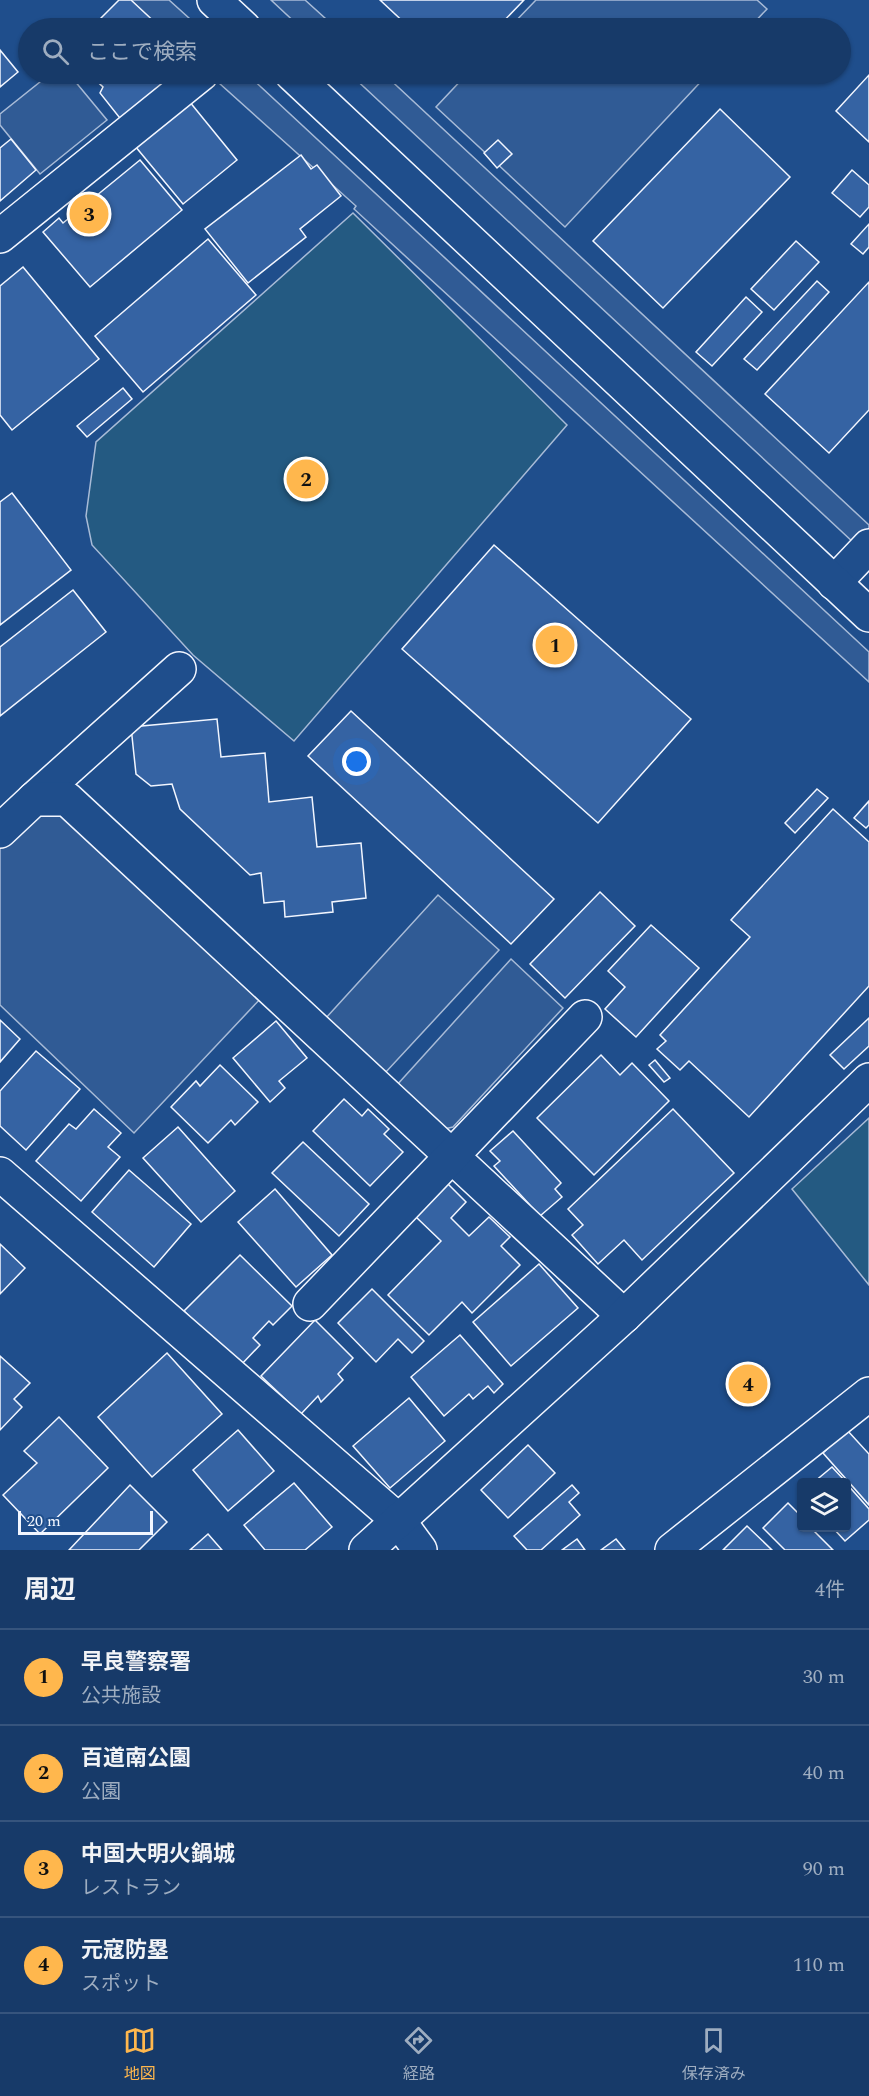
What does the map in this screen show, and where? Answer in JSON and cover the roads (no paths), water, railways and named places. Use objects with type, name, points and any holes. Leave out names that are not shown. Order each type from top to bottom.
[{"type":"street","points":[[214,0],[233,18]]},
{"type":"street","points":[[0,236],[189,84]]},
{"type":"street","points":[[303,84],[869,615]]},
{"type":"street","points":[[834,583],[869,546]]},
{"type":"street","points":[[0,831],[179,669]]},
{"type":"street","points":[[34,799],[67,798],[624,1316]]},
{"type":"street","points":[[310,1304],[585,1017]]},
{"type":"street","points":[[366,1550],[624,1316],[869,1080]]},
{"type":"street","points":[[0,1174],[398,1520],[420,1550]]},
{"type":"street","points":[[672,1550],[869,1394]]},
{"type":"place","name":"中国大明火鍋城","points":[[89,214]]},
{"type":"place","name":"百道南公園","points":[[306,479]]},
{"type":"place","name":"早良警察署","points":[[555,645]]},
{"type":"place","name":"元寇防塁","points":[[748,1384]]}]
